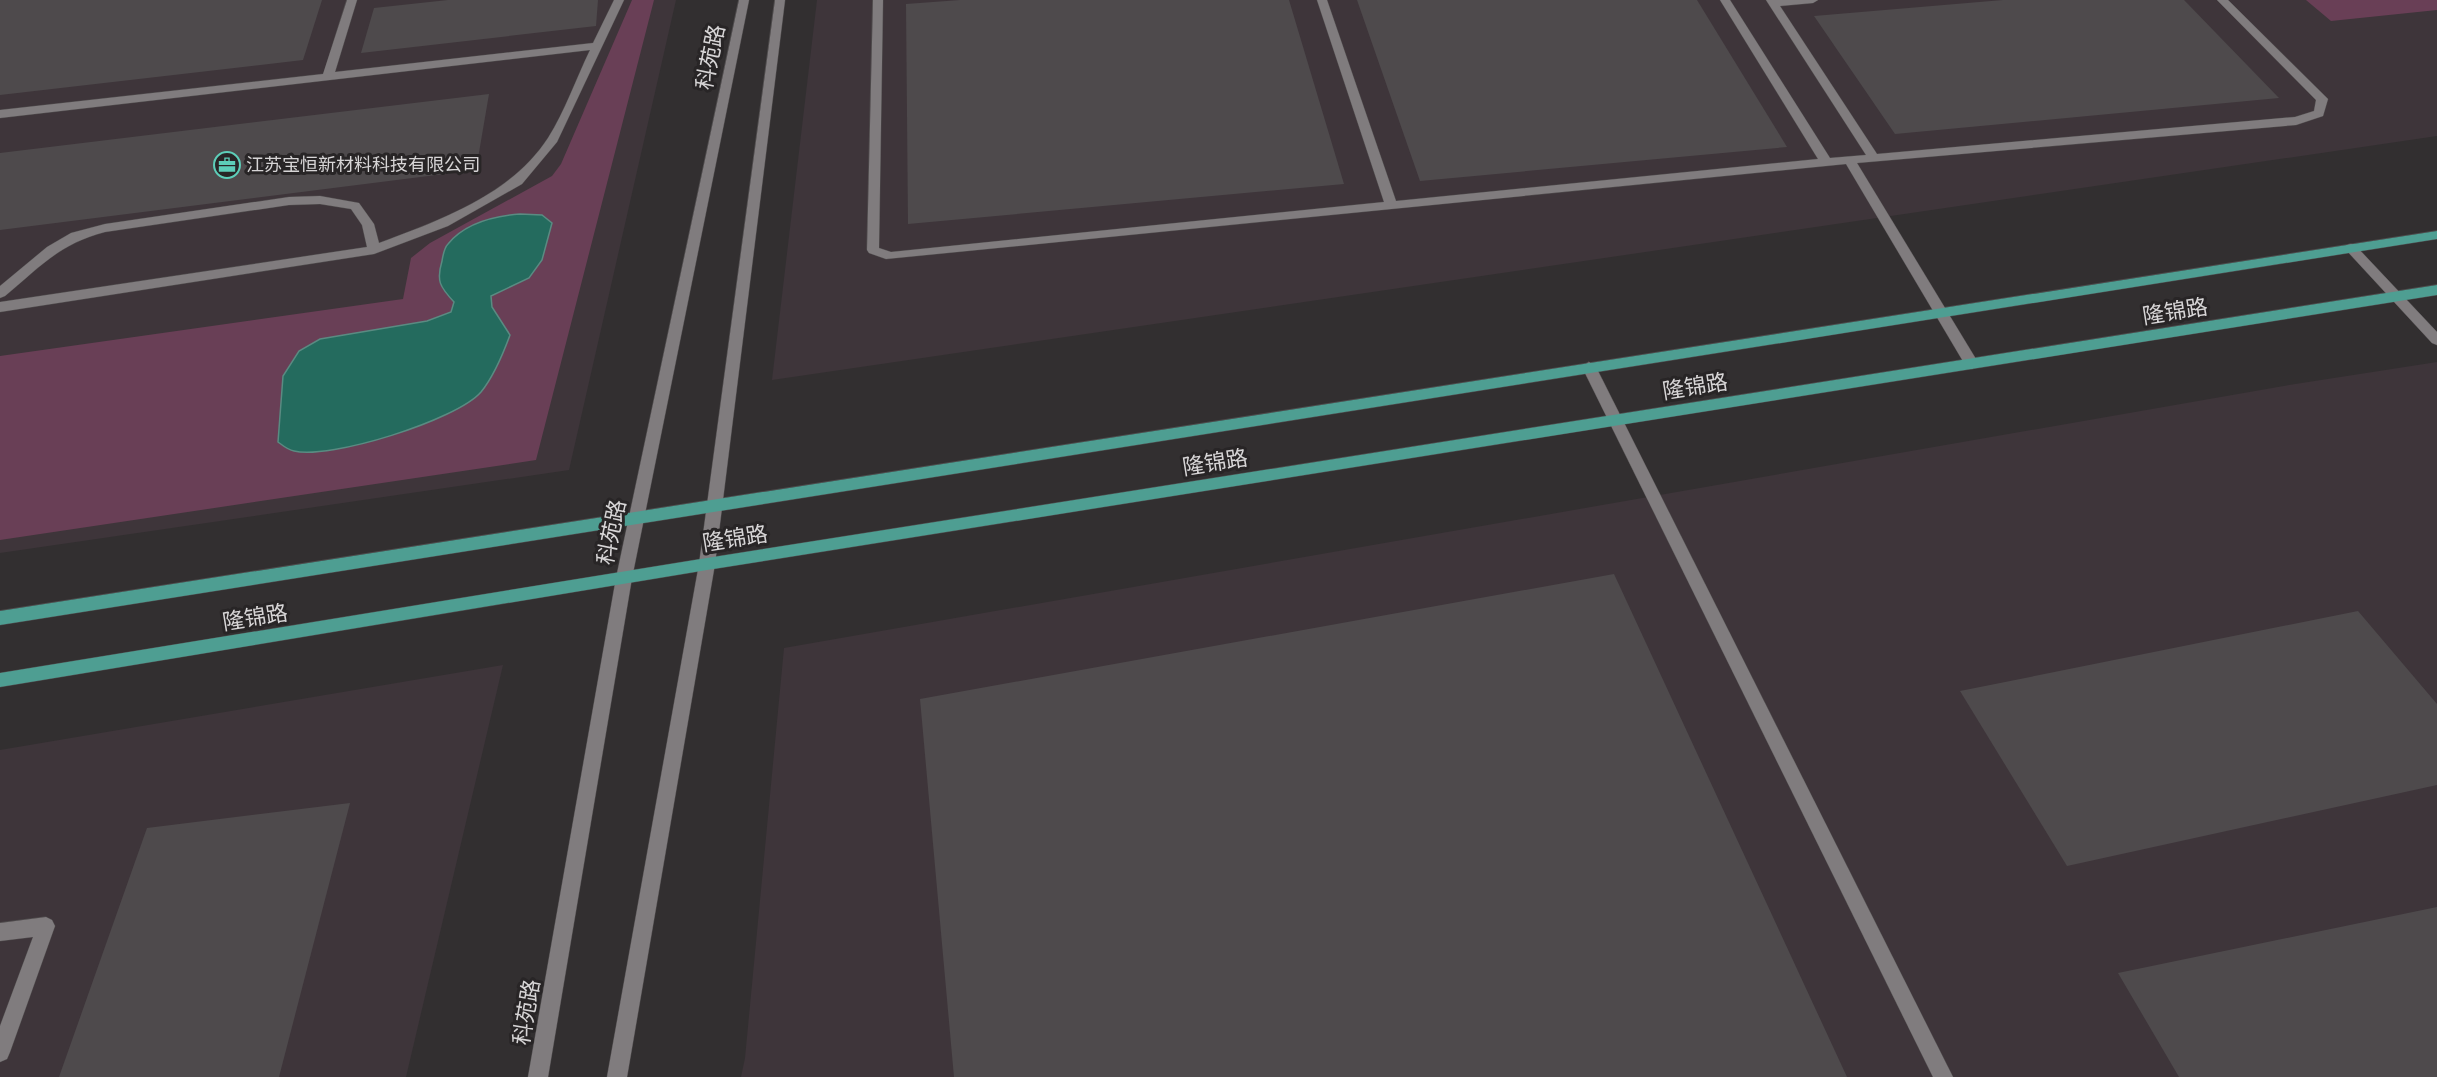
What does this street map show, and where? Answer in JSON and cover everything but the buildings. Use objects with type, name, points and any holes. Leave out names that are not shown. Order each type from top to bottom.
[{"type":"main road","name":"隆锦路","points":[[0,618],[2437,235]]},
{"type":"main road","name":"隆锦路","points":[[0,680],[707,564],[2437,290]]},
{"type":"street","points":[[328,76],[352,0]]},
{"type":"street","points":[[0,307],[374,249],[444,223],[518,181],[553,139],[619,0]]},
{"type":"street","name":"科苑路","points":[[538,1077],[624,578],[744,0]]},
{"type":"street","points":[[617,1077],[707,564],[780,0]]},
{"type":"street","points":[[878,0],[873,250],[890,256],[1826,162],[2296,121],[2319,113],[2322,99],[2223,0]]},
{"type":"street","points":[[1322,0],[1391,206]]},
{"type":"street","points":[[1725,0],[1826,162]]},
{"type":"street","points":[[1772,2],[1813,0]]},
{"type":"street","points":[[1772,2],[1874,158]]},
{"type":"street","points":[[0,114],[597,46]]},
{"type":"street","points":[[1849,160],[1972,364]]},
{"type":"street","points":[[0,293],[51,250],[75,236],[105,228],[289,201],[320,200],[355,206],[368,224],[374,249]]},
{"type":"street","points":[[2351,248],[2437,340]]},
{"type":"street","points":[[1589,368],[1943,1077]]},
{"type":"street","points":[[0,932],[46,926],[0,1052]]},
{"type":"shaded area","points":[[0,0],[676,0],[569,470],[0,553]]},
{"type":"shaded area","points":[[632,0],[654,0],[536,460],[0,540],[0,356],[403,299],[411,258],[430,243],[552,176],[561,164]]},
{"type":"shaded area","points":[[817,0],[2437,0],[2437,136],[772,380]]},
{"type":"shaded area","points":[[2306,0],[2437,0],[2437,10],[2331,21]]},
{"type":"shaded area","points":[[520,214],[542,215],[552,223],[542,260],[529,278],[491,296],[492,307],[510,335],[494,372],[481,392],[468,403],[447,414],[362,444],[311,452],[292,450],[278,442],[283,376],[299,351],[320,339],[427,321],[451,312],[454,302],[442,288],[439,279],[447,246],[463,231],[481,222]]},
{"type":"shaded area","points":[[2437,362],[2437,1077],[741,1077],[745,1058],[784,648],[2289,385]]},
{"type":"shaded area","points":[[503,665],[406,1077],[0,1077],[0,750]]},
{"type":"place","name":"江苏宝恒新材料科技有限公司","points":[[227,165]]}]
